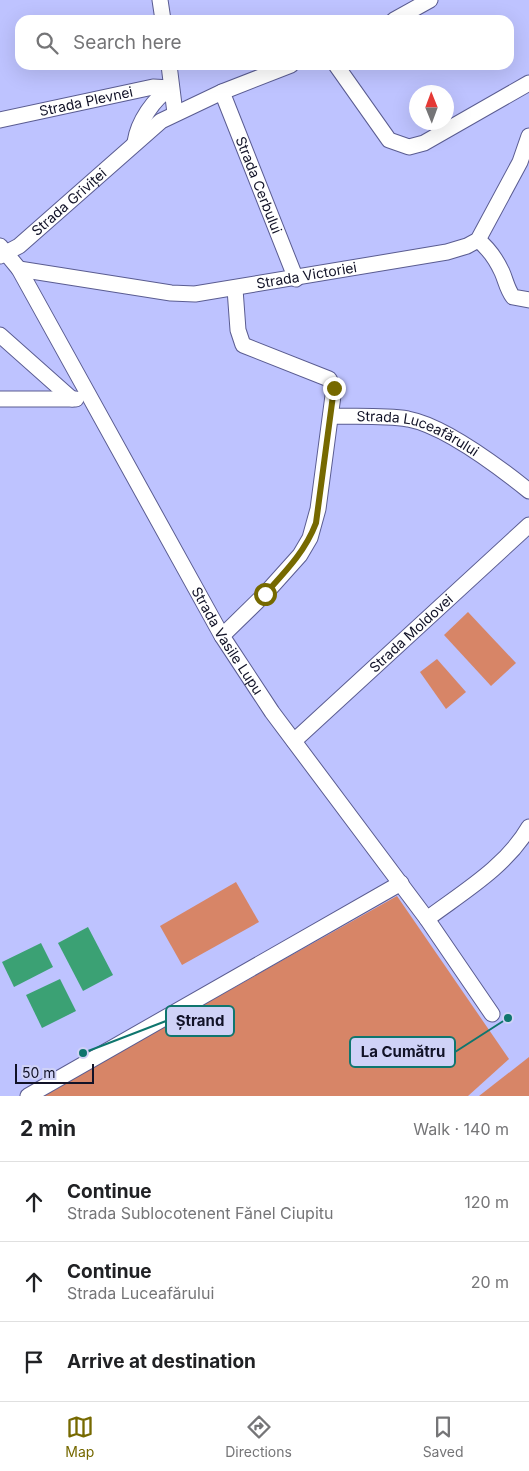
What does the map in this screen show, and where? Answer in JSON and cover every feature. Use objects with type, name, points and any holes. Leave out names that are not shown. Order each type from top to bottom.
[{"type":"street","points":[[160,0],[162,15]]},
{"type":"street","points":[[403,15],[430,0]]},
{"type":"street","points":[[169,70],[175,113]]},
{"type":"street","name":"Strada Griviței","points":[[2,252],[19,246],[161,121],[222,92],[278,70]]},
{"type":"street","points":[[339,70],[388,140],[409,146],[424,143],[529,83]]},
{"type":"street","name":"Strada Plevnei","points":[[0,120],[153,87],[171,88]]},
{"type":"street","name":"Strada Griviței","points":[[135,144],[137,133],[160,94],[171,88]]},
{"type":"street","name":"Strada Cerbului","points":[[222,92],[296,279]]},
{"type":"street","points":[[529,136],[520,162],[478,240],[488,248],[502,272],[507,288],[513,297],[529,300]]},
{"type":"street","name":"Strada Victoriei","points":[[19,269],[171,293],[194,294],[296,279],[447,252],[467,246],[478,240]]},
{"type":"street","name":"Strada Vasile Lupu","points":[[2,252],[19,269],[222,636],[272,712],[428,919],[492,1014]]},
{"type":"street","points":[[222,636],[265,594],[300,555],[310,538],[318,509],[334,388],[329,379],[243,345],[238,330],[235,289]]},
{"type":"street","points":[[0,335],[72,399]]},
{"type":"street","points":[[0,399],[90,400]]},
{"type":"street","name":"Strada Luceafărului","points":[[331,416],[394,418],[425,424],[477,452],[529,490]]},
{"type":"street","name":"Strada Moldovei","points":[[294,742],[529,525]]},
{"type":"street","points":[[428,919],[503,861],[518,846],[529,827]]},
{"type":"street","points":[[28,1096],[401,883]]},
{"type":"shaded area","points":[[468,612],[516,663],[491,686],[444,635]]},
{"type":"shaded area","points":[[437,659],[466,692],[446,709],[420,672]]},
{"type":"shaded area","points":[[236,882],[259,922],[182,965],[160,926]]},
{"type":"shaded area","points":[[397,896],[509,1059],[468,1096],[41,1096]]},
{"type":"shaded area","points":[[88,927],[113,975],[83,991],[58,943]]},
{"type":"shaded area","points":[[41,943],[53,967],[14,987],[2,962]]},
{"type":"shaded area","points":[[60,979],[76,1011],[42,1028],[26,995]]},
{"type":"shaded area","points":[[529,1057],[529,1096],[479,1096]]},
{"type":"place","name":"La Cumătru","points":[[508,1018]]},
{"type":"place","name":"Ștrand","points":[[83,1053]]},
{"type":"route","points":[[265,594],[300,555],[316,523],[334,388]]}]
